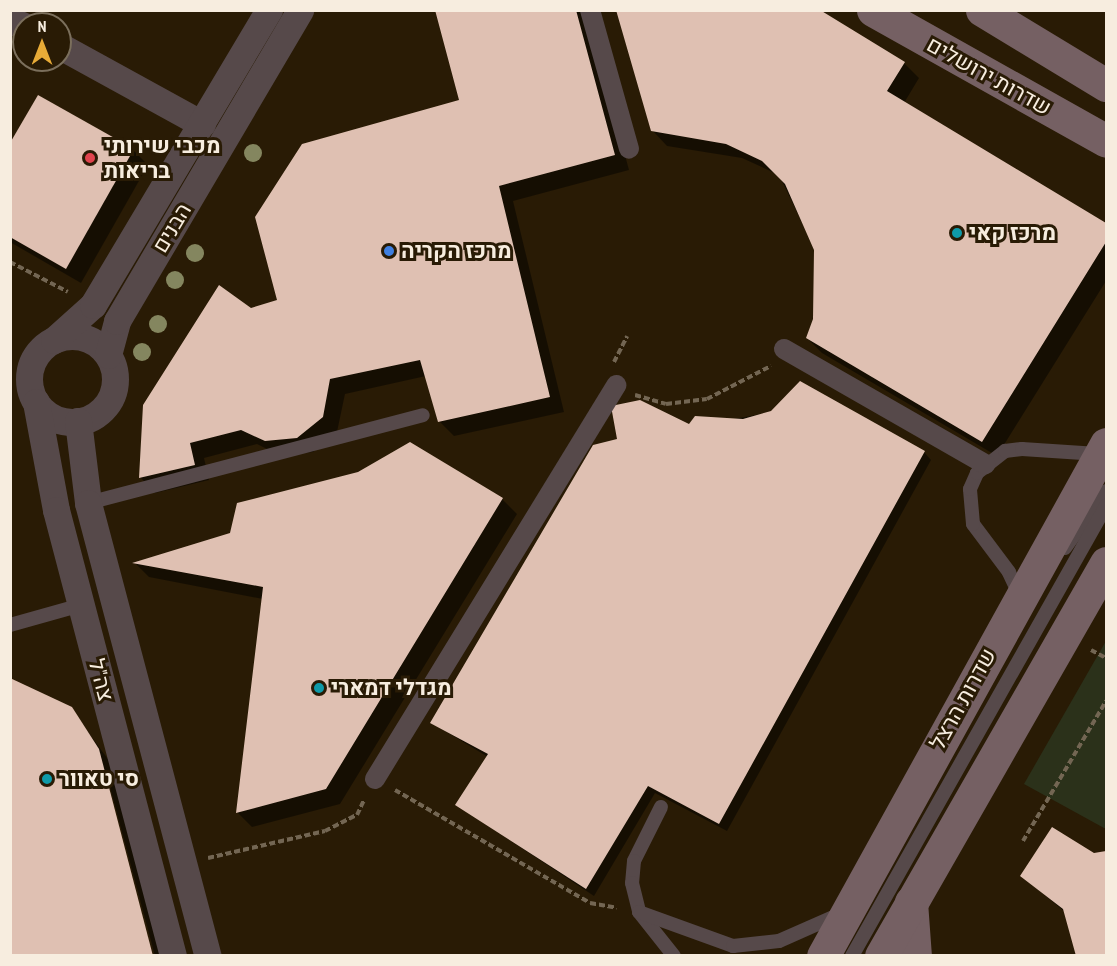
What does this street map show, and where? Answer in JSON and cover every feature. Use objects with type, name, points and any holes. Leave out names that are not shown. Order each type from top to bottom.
[{"type":"main road","name":"שדרות ירושלים","points":[[873,10],[1107,141]]},
{"type":"main road","points":[[982,10],[1107,85]]},
{"type":"main road","name":"שדרות הרצל","points":[[823,956],[991,648],[1104,449]]},
{"type":"main road","points":[[881,956],[1107,563]]},
{"type":"main road","points":[[911,902],[915,956]]},
{"type":"street","name":"הבנים","points":[[54,340],[93,305],[269,10]]},
{"type":"street","name":"הבנים","points":[[108,356],[117,321],[300,10]]},
{"type":"street","points":[[590,10],[629,149]]},
{"type":"street","points":[[72,53],[202,124]]},
{"type":"street","points":[[54,340],[90,340],[108,356],[115,379],[108,402],[78,421],[54,418],[25,393],[32,363],[54,340]]},
{"type":"street","points":[[784,349],[985,464]]},
{"type":"street","points":[[375,779],[614,376]]},
{"type":"street","name":"צה\"ל","points":[[25,393],[173,956]]},
{"type":"street","name":"צה\"ל","points":[[78,421],[88,503],[208,956]]},
{"type":"lane","points":[[88,503],[423,415]]},
{"type":"lane","points":[[1020,596],[971,514],[970,489],[985,464],[1022,449],[1104,449]]},
{"type":"lane","points":[[991,648],[1107,491]]},
{"type":"lane","points":[[852,956],[1107,506]]},
{"type":"lane","points":[[10,625],[81,605]]},
{"type":"lane","points":[[661,807],[634,861],[639,912],[674,956]]},
{"type":"lane","points":[[639,912],[733,946],[779,941],[848,910]]},
{"type":"path","points":[[10,262],[93,305]]},
{"type":"path","points":[[627,336],[614,376],[666,404],[707,399],[767,370],[784,349]]},
{"type":"path","points":[[1023,842],[1107,701]]},
{"type":"path","points":[[185,867],[325,831],[357,816],[375,779],[590,903],[639,912]]},
{"type":"green space","points":[[1106,641],[1106,828],[1104,828],[1024,784]]},
{"type":"building","name":"מרכז הקריה","points":[[435,10],[576,10],[615,155],[499,186],[550,397],[438,422],[420,360],[330,379],[323,417],[297,438],[265,441],[241,430],[190,443],[195,465],[139,478],[143,405],[219,285],[251,308],[277,300],[255,217],[302,144],[459,100]]},
{"type":"building","name":"מרכז קאי","points":[[616,10],[820,10],[905,62],[887,91],[1106,223],[1106,242],[982,442],[806,338],[813,319],[814,250],[785,184],[762,161],[726,144],[651,131]]},
{"type":"building","points":[[38,95],[134,149],[66,269],[10,237],[10,143]]},
{"type":"building","points":[[800,381],[925,451],[719,824],[648,786],[586,889],[455,805],[488,754],[430,723],[593,445],[617,439],[611,406],[640,400],[689,424],[695,416],[743,419],[771,411]]},
{"type":"building","name":"מגדלי דמארי","points":[[410,442],[503,498],[326,789],[236,813],[263,587],[132,563],[230,533],[237,503],[358,472]]},
{"type":"building","points":[[10,678],[72,707],[99,749],[153,956],[10,956]]},
{"type":"building","points":[[1052,827],[1094,853],[1106,851],[1106,955],[1076,956],[1063,909],[1020,876]]},
{"type":"place","name":"מכבי שירותי בריאות","points":[[90,158]]},
{"type":"place","name":"מרכז קאי","points":[[957,233]]},
{"type":"place","name":"מרכז הקריה","points":[[389,251]]},
{"type":"place","name":"מגדלי דמארי","points":[[319,688]]},
{"type":"place","name":"סי טאוור","points":[[47,779]]}]
